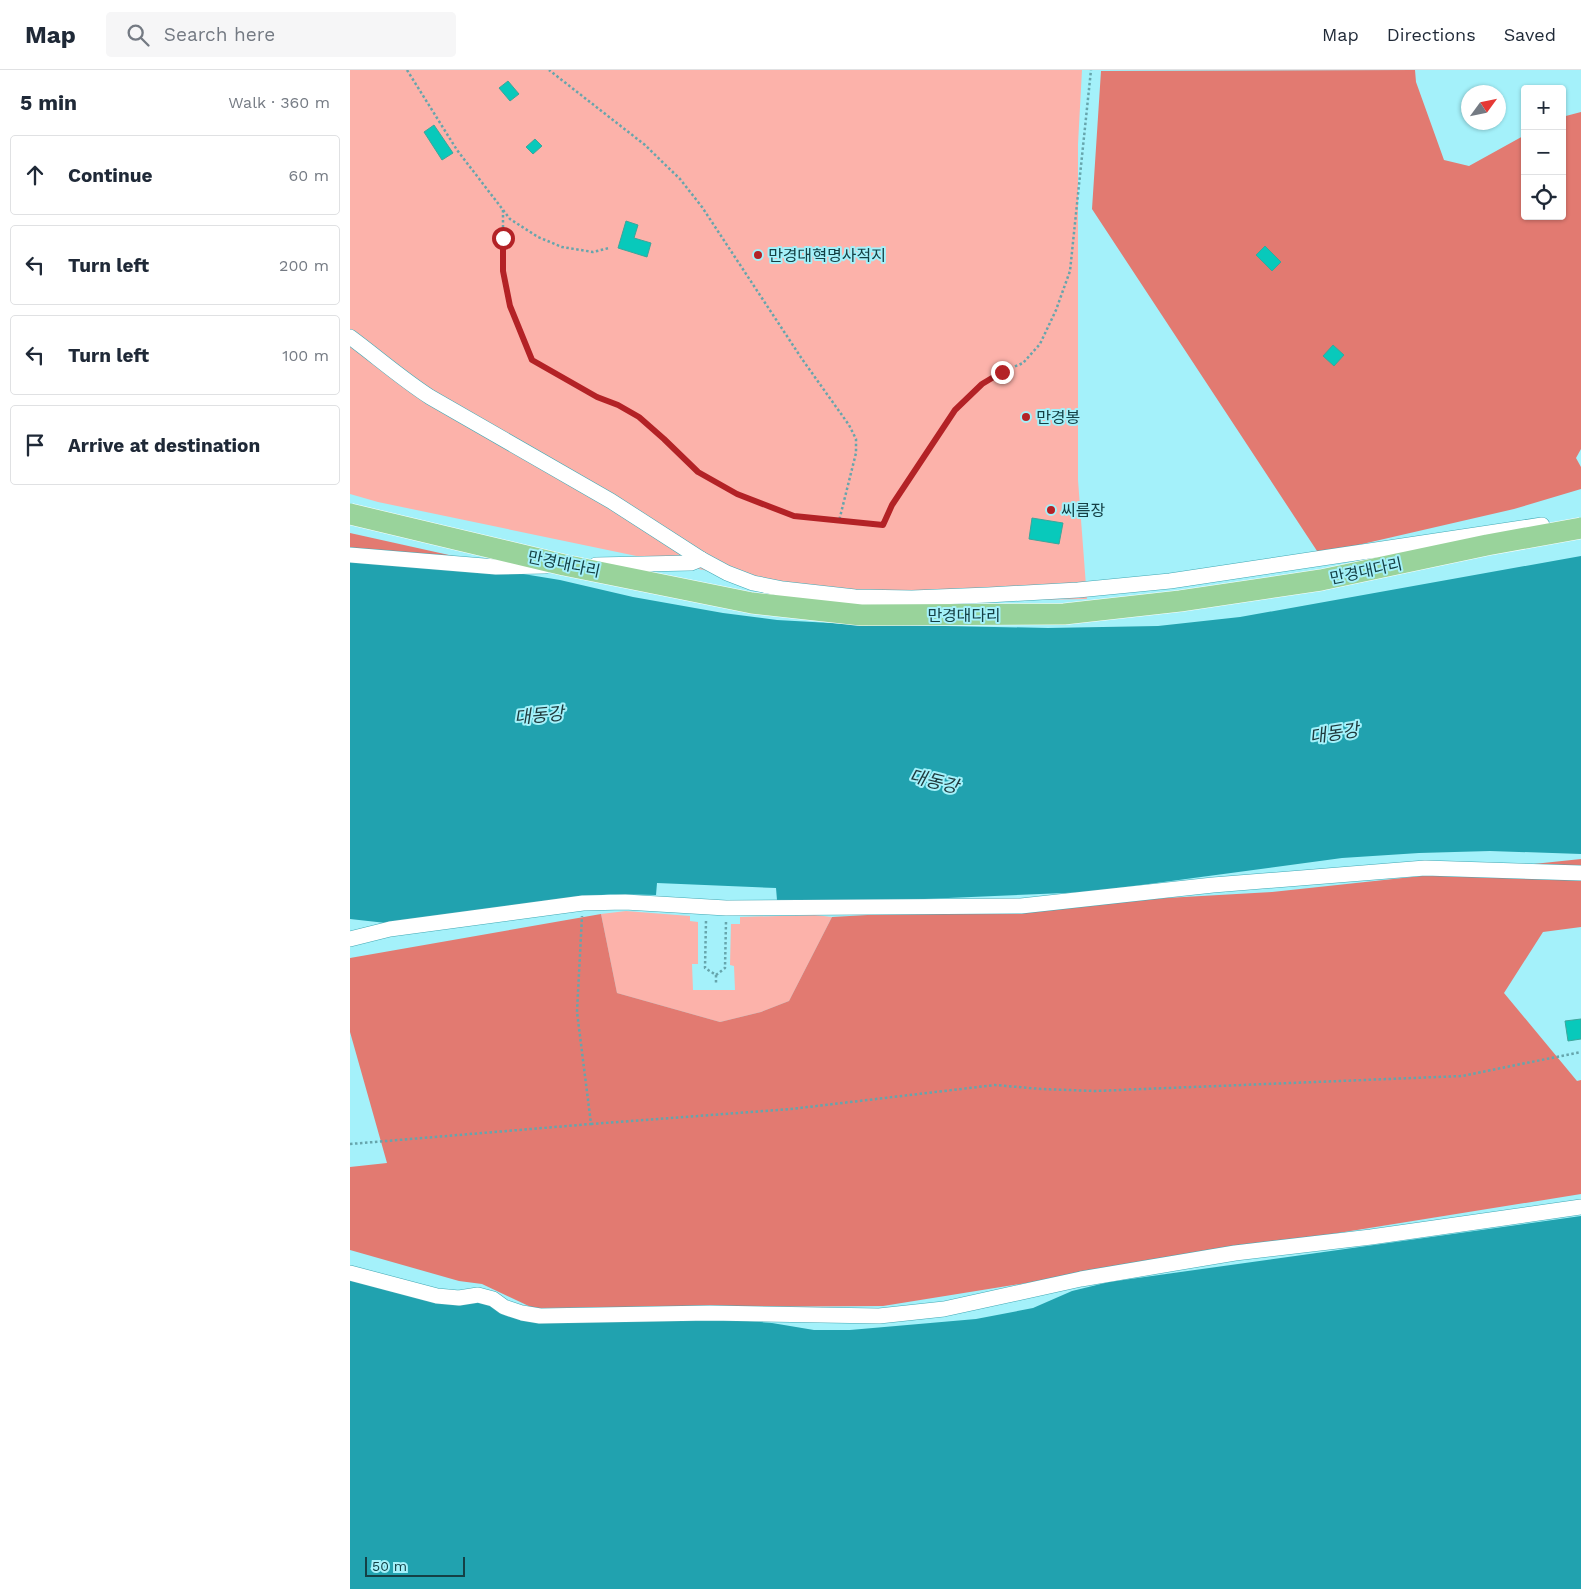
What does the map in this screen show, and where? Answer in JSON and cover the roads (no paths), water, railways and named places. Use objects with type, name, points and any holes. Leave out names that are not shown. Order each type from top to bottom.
[{"type":"highway","name":"만경대다리","points":[[350,514],[564,565],[752,603],[860,615],[1064,614],[1180,601],[1321,580],[1487,545],[1581,528]]},
{"type":"street","points":[[350,337],[430,397],[611,501],[701,559],[753,583],[783,589],[855,598],[912,598],[1078,590],[1170,581],[1356,555],[1513,529],[1581,520]]},
{"type":"street","points":[[350,555],[496,567],[691,563],[701,559]]},
{"type":"street","points":[[350,939],[390,929],[583,903],[625,902],[726,908],[1021,906],[1213,885],[1425,868],[1581,873]]},
{"type":"street","points":[[350,1273],[437,1296],[459,1298],[478,1295],[493,1299],[504,1307],[540,1316],[710,1313],[879,1316],[944,1309],[1081,1279],[1235,1253],[1381,1236],[1581,1207]]},
{"type":"water","name":"대동강","points":[[1581,556],[1581,854],[1490,851],[1342,858],[1089,892],[878,901],[777,900],[776,888],[657,883],[656,895],[610,894],[386,923],[350,919],[350,558],[505,571],[560,580],[633,597],[723,613],[777,620],[848,624],[1048,628],[1158,626],[1240,617]]},
{"type":"water","points":[[1581,1216],[1581,1589],[350,1589],[350,1277],[480,1299],[506,1316],[532,1318],[722,1319],[772,1323],[814,1330],[850,1330],[976,1319],[1033,1308],[1072,1291],[1109,1282]]},
{"type":"place","name":"만경대혁명사적지","points":[[758,255]]},
{"type":"place","name":"만경봉","points":[[1026,417]]},
{"type":"place","name":"씨름장","points":[[1051,510]]}]
